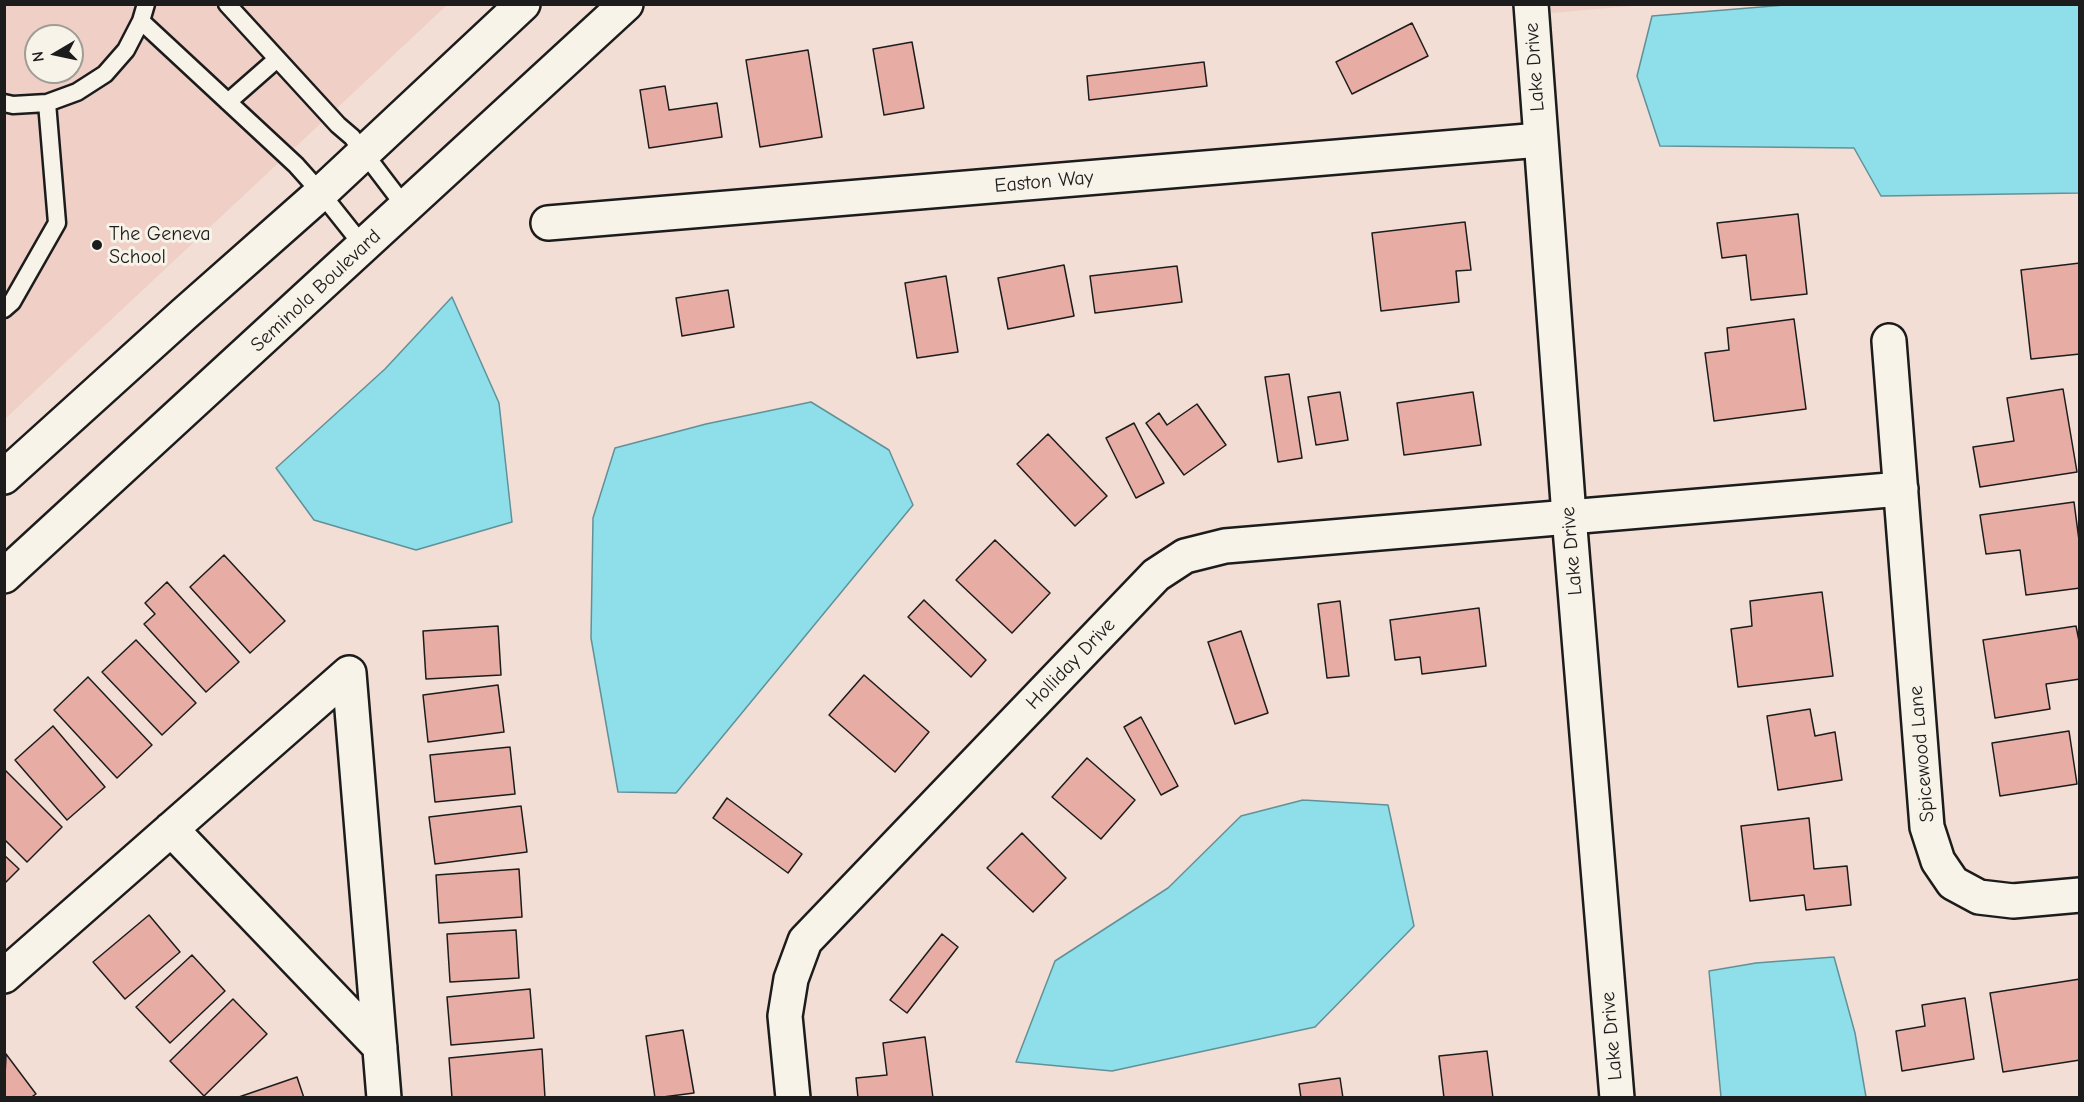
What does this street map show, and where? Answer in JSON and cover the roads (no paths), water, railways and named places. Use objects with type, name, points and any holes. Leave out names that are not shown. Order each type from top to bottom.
[{"type":"street","points":[[4,477],[174,322],[321,193],[524,4]]},
{"type":"street","name":"Seminola Boulevard","points":[[4,576],[626,4]]},
{"type":"street","name":"Lake Drive","points":[[1531,4],[1569,516],[1617,1098]]},
{"type":"street","name":"Easton Way","points":[[548,223],[1540,140]]},
{"type":"street","name":"Spicewood Lane","points":[[1889,342],[1927,827],[1938,861],[1953,883],[1979,897],[2013,901],[2079,895]]},
{"type":"street","points":[[1569,516],[1901,489]]},
{"type":"street","name":"Holliday Drive","points":[[793,1098],[785,1016],[790,979],[805,941],[1156,575],[1185,555],[1225,546],[1569,516]]},
{"type":"street","points":[[4,976],[349,673],[384,1098]]},
{"type":"street","points":[[171,829],[380,1047]]},
{"type":"lane","points":[[4,103],[13,105],[47,102],[77,92],[105,74],[126,50],[141,21],[146,4]]},
{"type":"lane","points":[[227,4],[364,152],[406,208]]},
{"type":"lane","points":[[141,21],[296,165],[364,247]]},
{"type":"lane","points":[[228,102],[277,59]]},
{"type":"lane","points":[[4,309],[12,302],[57,223],[47,102]]},
{"type":"water","points":[[1797,4],[2079,5],[2079,193],[1881,196],[1854,148],[1660,146],[1637,76],[1652,16]]},
{"type":"water","points":[[452,297],[499,403],[512,522],[416,550],[314,520],[276,468],[385,369]]},
{"type":"water","points":[[811,402],[889,450],[913,505],[676,793],[618,792],[591,638],[593,518],[615,448],[706,424]]},
{"type":"water","points":[[1303,800],[1388,805],[1414,926],[1315,1027],[1112,1071],[1016,1062],[1055,961],[1168,888],[1241,816]]},
{"type":"water","points":[[1834,957],[1855,1033],[1866,1097],[1721,1097],[1709,971],[1756,963]]},
{"type":"place","name":"The Geneva School","points":[[97,245]]}]
